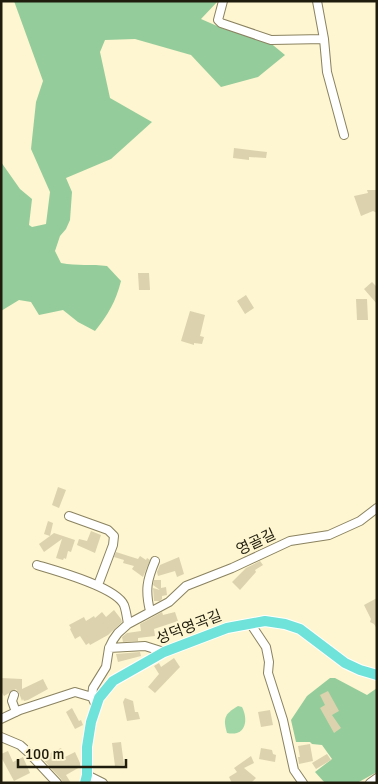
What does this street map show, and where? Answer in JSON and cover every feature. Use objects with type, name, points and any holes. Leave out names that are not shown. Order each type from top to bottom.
[{"type":"main road","name":"성덕영곡길","points":[[86,779],[86,747],[94,702],[113,681],[164,652],[227,628],[265,621],[286,624],[300,630],[345,663],[377,675]]},
{"type":"street","points":[[223,1],[218,20],[221,23],[271,40],[324,39]]},
{"type":"street","points":[[317,1],[324,39],[327,72],[344,135]]},
{"type":"street","name":"영골길","points":[[94,702],[93,688],[106,667],[109,648],[118,633],[128,624],[168,602],[186,586],[232,568],[290,541],[329,535],[360,521],[377,508]]},
{"type":"street","points":[[69,516],[108,530],[114,536],[113,545],[98,585]]},
{"type":"street","points":[[150,611],[147,597],[147,580],[155,561]]},
{"type":"street","points":[[38,565],[98,585],[118,598],[124,604],[128,624]]},
{"type":"street","points":[[250,623],[266,647],[269,662],[268,673],[283,720],[294,770],[303,783]]},
{"type":"street","points":[[109,648],[145,646],[164,652]]},
{"type":"street","points":[[1,719],[75,692],[94,702]]},
{"type":"street","points":[[14,695],[12,701],[16,712]]},
{"type":"street","points":[[1,737],[20,745],[57,783]]},
{"type":"street","points":[[370,783],[377,778]]},
{"type":"street","points":[[86,779],[103,783]]},
{"type":"green space","points":[[14,1],[218,1],[201,19],[224,29],[268,41],[285,55],[258,77],[221,87],[191,55],[135,39],[105,40],[100,52],[110,98],[152,122],[111,159],[66,178],[72,192],[70,220],[60,236],[55,251],[61,263],[107,266],[121,281],[111,308],[95,331],[78,322],[63,310],[39,315],[31,302],[19,300],[1,311],[1,162],[20,189],[32,199],[29,225],[32,227],[46,224],[50,192],[31,149],[36,102],[43,81]]},
{"type":"green space","points":[[330,678],[335,678],[367,695],[377,688],[377,772],[357,783],[325,783],[315,772],[332,759],[322,745],[310,742],[296,742],[291,720],[307,696]]},
{"type":"green space","points":[[238,706],[242,707],[244,712],[244,727],[238,733],[227,733],[225,720],[227,714]]},
{"type":"building","points":[[234,148],[267,152],[266,158],[249,157],[249,160],[233,158]]},
{"type":"building","points":[[367,190],[377,190],[377,213],[373,211],[361,216],[354,196],[368,193]]},
{"type":"building","points":[[138,273],[149,273],[150,290],[139,290]]},
{"type":"building","points":[[372,282],[377,287],[377,304],[364,289]]},
{"type":"building","points":[[246,295],[254,308],[245,314],[237,301]]},
{"type":"building","points":[[356,299],[367,299],[368,320],[357,320]]},
{"type":"building","points":[[190,311],[205,315],[200,336],[204,337],[202,344],[194,343],[194,345],[181,341]]},
{"type":"building","points":[[58,487],[66,490],[59,508],[52,505]]},
{"type":"building","points":[[48,521],[53,523],[50,536],[44,534]]},
{"type":"building","points":[[91,531],[101,535],[95,553],[77,545],[79,539],[87,541]]},
{"type":"building","points":[[54,533],[75,540],[71,552],[68,551],[66,559],[56,558],[62,539],[44,552],[39,544]]},
{"type":"building","points":[[116,552],[138,559],[140,556],[150,560],[143,577],[132,569],[134,566],[123,563],[124,560],[114,557]]},
{"type":"building","points":[[179,557],[184,574],[177,577],[175,571],[158,576],[157,572],[160,565]]},
{"type":"building","points":[[260,561],[263,565],[255,570],[256,572],[240,590],[232,582],[246,568]]},
{"type":"building","points":[[154,580],[161,580],[161,588],[166,587],[167,595],[162,596],[160,601],[154,601],[153,588],[160,590],[153,585]]},
{"type":"building","points":[[377,598],[377,629],[370,622],[371,619],[364,605]]},
{"type":"building","points":[[114,610],[122,622],[108,635],[90,645],[89,643],[86,645],[80,636],[75,639],[69,625],[84,617],[86,621],[94,616],[95,618],[102,612],[106,617]]},
{"type":"building","points":[[162,612],[163,615],[175,612],[178,621],[154,629],[155,636],[138,638],[138,641],[123,642],[122,637],[127,633],[141,631],[140,624]]},
{"type":"building","points":[[140,652],[141,656],[118,662],[116,654]]},
{"type":"building","points":[[174,658],[180,667],[155,693],[148,687],[159,674],[154,666],[159,663],[161,667]]},
{"type":"building","points":[[1,678],[22,679],[22,689],[43,679],[48,689],[28,700],[24,701],[23,699],[22,701],[16,689],[4,696],[1,691]]},
{"type":"building","points":[[328,691],[339,711],[332,715],[341,728],[334,733],[320,708],[325,705],[320,695]]},
{"type":"building","points":[[125,698],[133,701],[135,712],[138,712],[140,719],[127,721],[123,702]]},
{"type":"building","points":[[72,708],[83,725],[75,729],[66,712]]},
{"type":"building","points":[[270,710],[273,725],[261,727],[258,712]]},
{"type":"building","points":[[121,742],[124,765],[115,766],[112,743]]},
{"type":"building","points":[[310,744],[313,761],[299,764],[298,746]]},
{"type":"building","points":[[61,748],[65,757],[75,752],[80,763],[80,767],[66,775],[71,783],[63,783],[38,754],[42,750],[46,755]]},
{"type":"building","points":[[261,748],[272,750],[273,754],[276,755],[275,762],[259,759]]},
{"type":"building","points":[[8,751],[13,762],[23,757],[30,773],[14,781],[1,757],[1,754]]},
{"type":"building","points":[[327,754],[331,760],[316,769],[312,763]]},
{"type":"building","points":[[251,756],[254,763],[244,768],[256,778],[251,783],[232,783],[229,777],[237,772],[234,768]]}]
